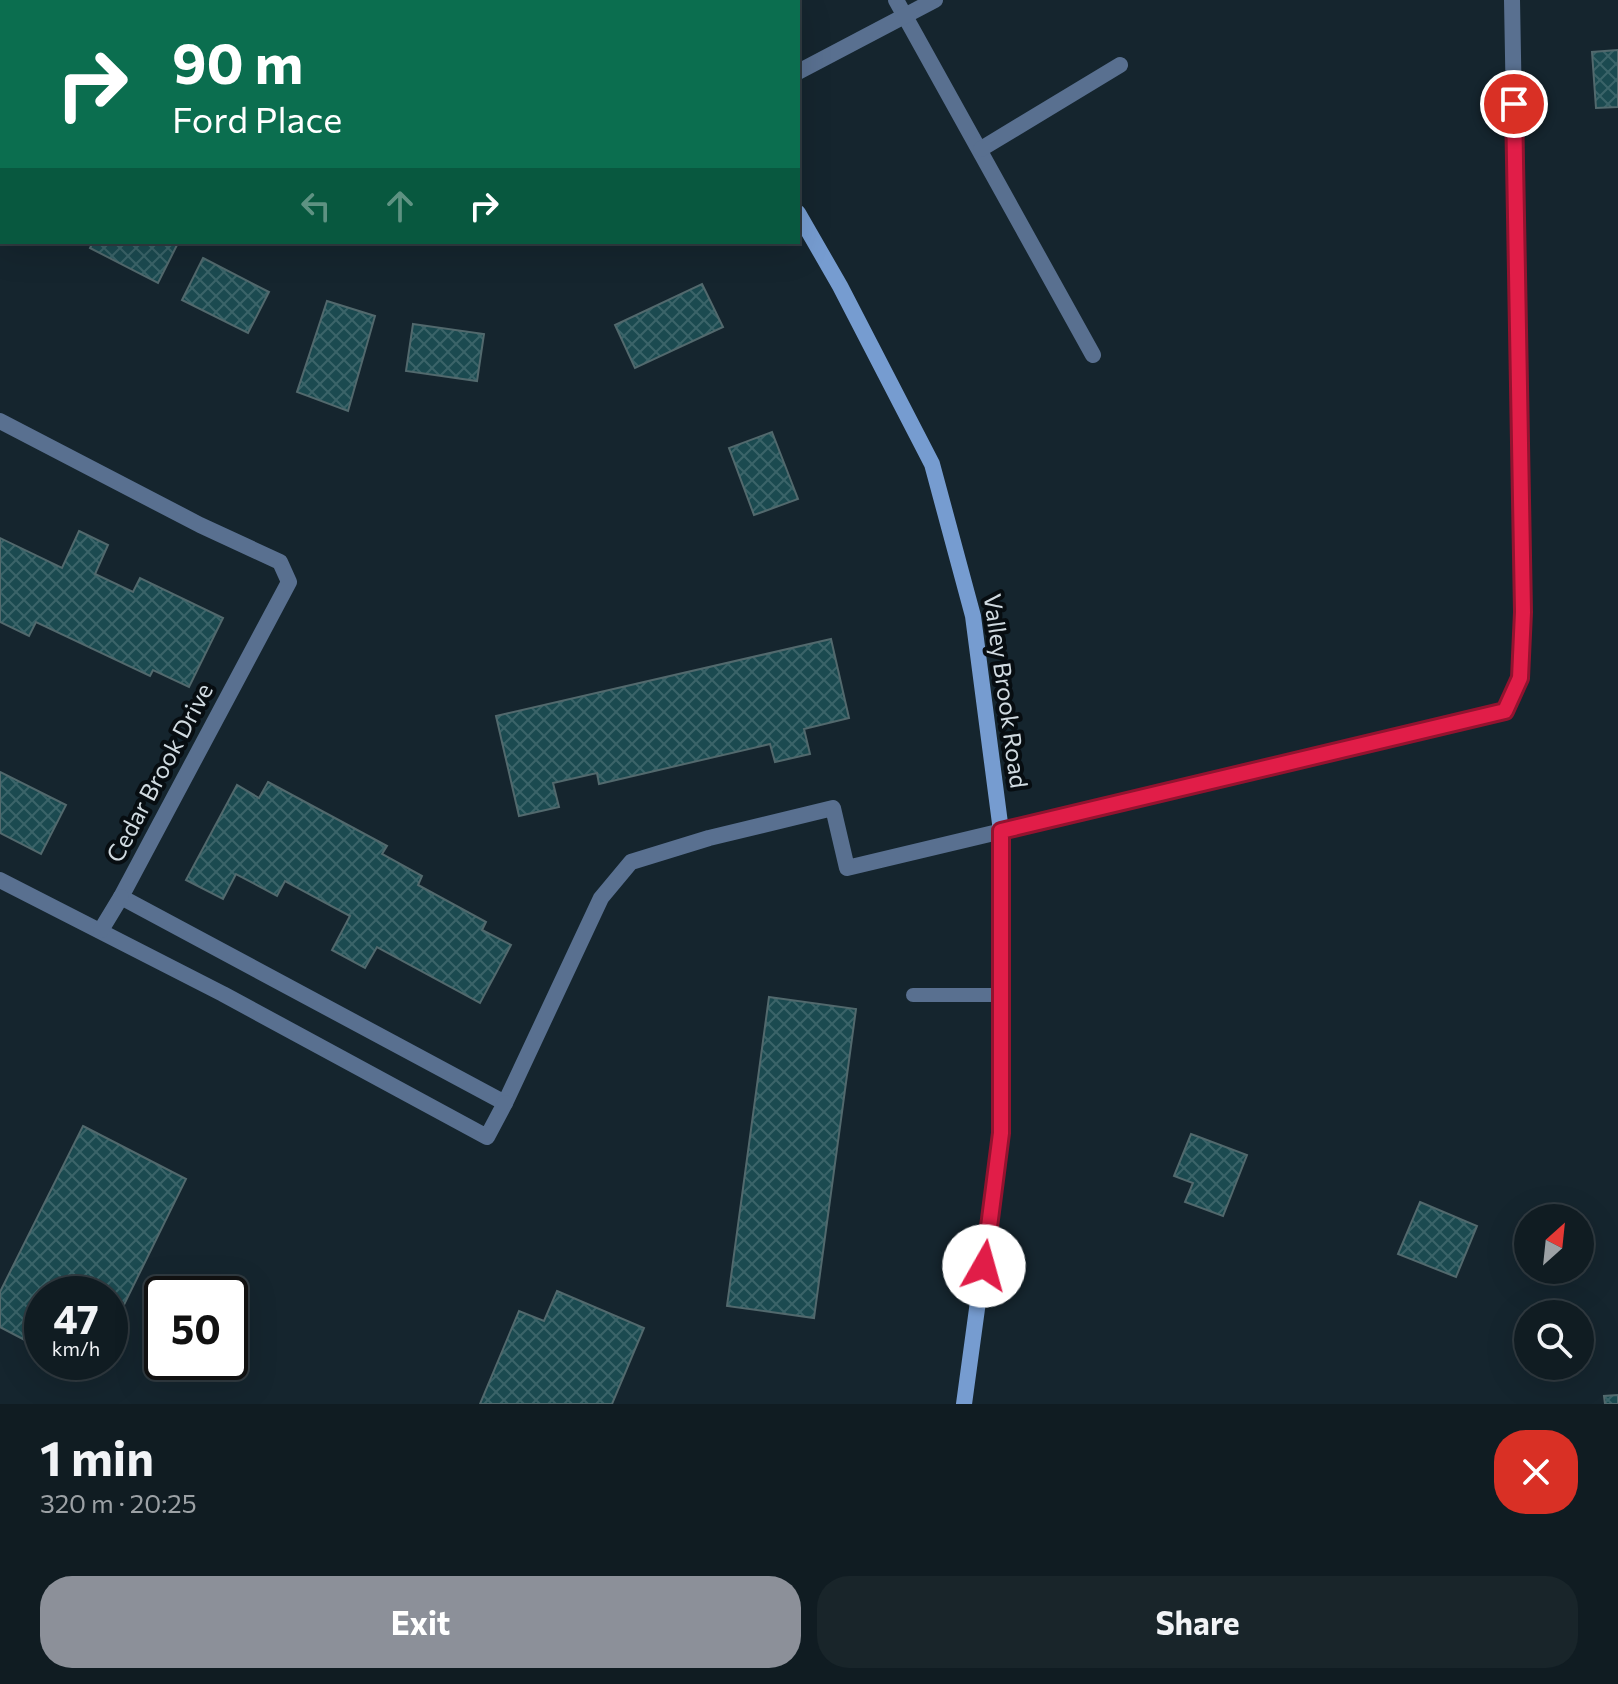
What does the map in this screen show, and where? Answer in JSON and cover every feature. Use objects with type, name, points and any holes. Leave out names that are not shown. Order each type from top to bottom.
[{"type":"main road","name":"Valley Brook Road","points":[[800,216],[840,286],[932,464],[973,616],[1001,831],[1001,1133],[964,1404]]},
{"type":"street","points":[[896,0],[1093,355]]},
{"type":"street","points":[[800,71],[935,0]]},
{"type":"street","points":[[0,880],[101,930],[487,1137],[601,898],[631,862],[709,838],[833,808],[847,868],[1505,711],[1520,678],[1523,612],[1512,0]]},
{"type":"street","points":[[981,149],[1120,65]]},
{"type":"street","name":"Cedar Brook Drive","points":[[0,421],[200,525],[280,562],[289,582],[121,897],[505,1103]]},
{"type":"street","points":[[101,930],[121,897]]},
{"type":"lane","points":[[913,995],[1001,995]]},
{"type":"building","points":[[1618,50],[1618,107],[1596,108],[1592,52]]},
{"type":"building","points":[[92,244],[178,244],[158,283],[90,248]]},
{"type":"building","points":[[203,258],[269,292],[248,333],[182,300]]},
{"type":"building","points":[[702,284],[723,327],[635,368],[615,325]]},
{"type":"building","points":[[327,301],[375,316],[348,411],[297,392]]},
{"type":"building","points":[[413,324],[484,334],[477,381],[406,371]]},
{"type":"building","points":[[772,432],[798,499],[754,515],[729,448]]},
{"type":"building","points":[[79,531],[108,545],[95,574],[133,592],[140,578],[223,618],[189,687],[153,670],[150,676],[36,622],[29,636],[0,622],[0,538],[62,568]]},
{"type":"building","points":[[831,639],[849,718],[804,729],[810,754],[775,762],[770,744],[599,784],[597,773],[553,783],[559,807],[519,816],[496,716]]},
{"type":"building","points":[[0,772],[66,805],[41,854],[0,833]]},
{"type":"building","points":[[268,782],[387,846],[382,854],[422,876],[418,885],[486,922],[482,930],[511,945],[480,1003],[377,947],[365,968],[332,950],[350,916],[285,881],[277,896],[236,874],[223,899],[186,880],[237,785],[259,798]]},
{"type":"building","points":[[769,997],[856,1009],[814,1318],[727,1306]]},
{"type":"building","points":[[83,1126],[186,1179],[128,1297],[128,1276],[24,1276],[24,1340],[0,1327],[0,1292]]},
{"type":"building","points":[[1191,1134],[1247,1155],[1223,1216],[1185,1202],[1193,1183],[1174,1176]]},
{"type":"building","points":[[1420,1202],[1477,1226],[1456,1277],[1398,1254]]},
{"type":"building","points":[[557,1291],[644,1328],[612,1404],[480,1404],[519,1311],[544,1321]]},
{"type":"building","points":[[1618,1395],[1618,1404],[1605,1404],[1604,1396]]},
{"type":"route","points":[[984,1266],[1001,1133],[1001,831],[1505,711],[1520,678],[1523,612],[1514,104]]}]
